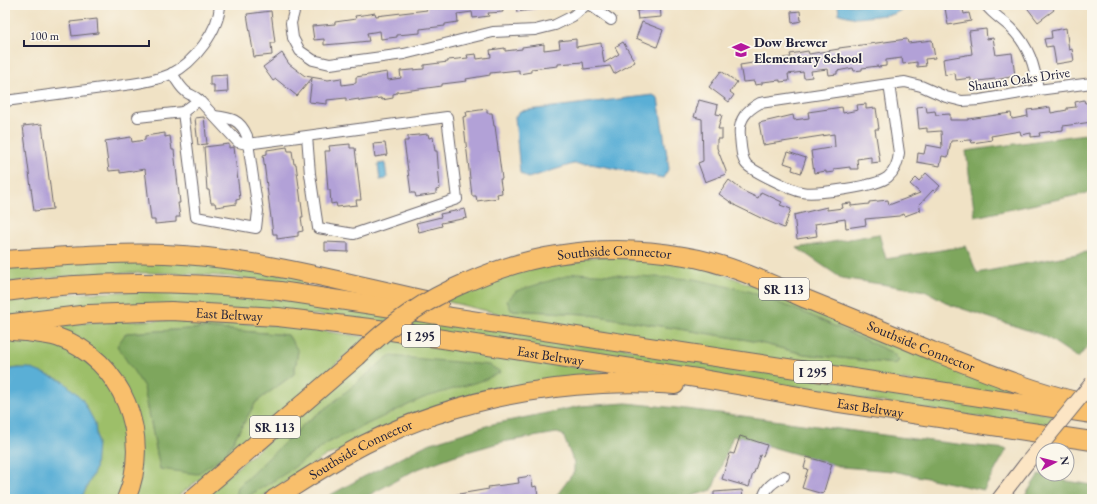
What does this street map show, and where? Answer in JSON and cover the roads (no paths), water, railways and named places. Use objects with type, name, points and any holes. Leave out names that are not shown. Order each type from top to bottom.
[{"type":"highway","name":"Southside Connector","points":[[192,498],[403,317],[426,302],[490,272],[524,261],[556,255],[622,250],[646,251],[685,256],[738,271],[1000,378],[1058,397],[1092,404]]},
{"type":"highway","points":[[5,260],[128,254],[166,254],[216,259],[309,275],[456,307],[535,330]]},
{"type":"highway","name":"East Beltway","points":[[5,292],[76,284],[135,282],[233,286],[280,291],[1092,414]]},
{"type":"highway","name":"East Beltway","points":[[5,324],[89,314],[156,311],[215,312],[278,316],[424,336],[703,379],[833,402],[1092,441]]},
{"type":"highway","points":[[5,331],[34,332],[64,340],[82,350],[105,370],[116,384],[128,404],[136,445],[135,471],[126,499]]},
{"type":"highway","name":"Southside Connector","points":[[280,496],[323,468],[365,444],[389,433],[458,407],[484,400],[540,389],[628,383],[668,385],[833,402]]},
{"type":"street","points":[[5,100],[152,81],[172,73],[188,62],[200,50],[211,33],[220,12],[220,5]]},
{"type":"street","points":[[295,8],[290,23],[293,38],[300,51],[313,60],[330,64],[404,54],[494,32],[534,30],[555,26],[573,16],[586,5]]},
{"type":"street","points":[[590,5],[611,20]]},
{"type":"street","points":[[986,5],[1012,29],[1025,45],[1036,70],[1038,90]]},
{"type":"street","points":[[172,73],[180,86],[199,100],[214,116],[228,118],[238,122],[244,129],[248,143],[258,211],[256,228],[196,217],[183,112]]},
{"type":"street","name":"Shauna Oaks Drive","points":[[889,84],[899,153],[898,162],[894,170],[887,178],[876,183],[811,194],[799,192],[756,172],[746,164],[741,151],[739,131],[743,116],[750,109],[760,103],[889,84],[905,82],[946,97],[962,101],[980,100],[1092,83]]},
{"type":"street","points":[[138,117],[183,112],[199,100]]},
{"type":"street","points":[[248,143],[447,117],[457,198],[354,234],[318,228],[310,174],[307,136]]},
{"type":"street","points":[[999,499],[1092,383]]},
{"type":"street","points":[[763,499],[771,483],[784,476]]},
{"type":"water","points":[[838,5],[905,5],[904,8],[894,14],[857,18],[839,14]]},
{"type":"water","points":[[653,95],[658,98],[669,168],[663,178],[591,164],[573,164],[528,178],[520,173],[515,117],[520,111]]},
{"type":"water","points":[[385,163],[387,178],[380,180],[378,164]]},
{"type":"water","points":[[29,368],[63,381],[82,399],[95,423],[97,443],[95,470],[81,499],[5,499],[5,370]]},
{"type":"place","name":"Dow Brewer Elementary School","points":[[741,50]]}]
